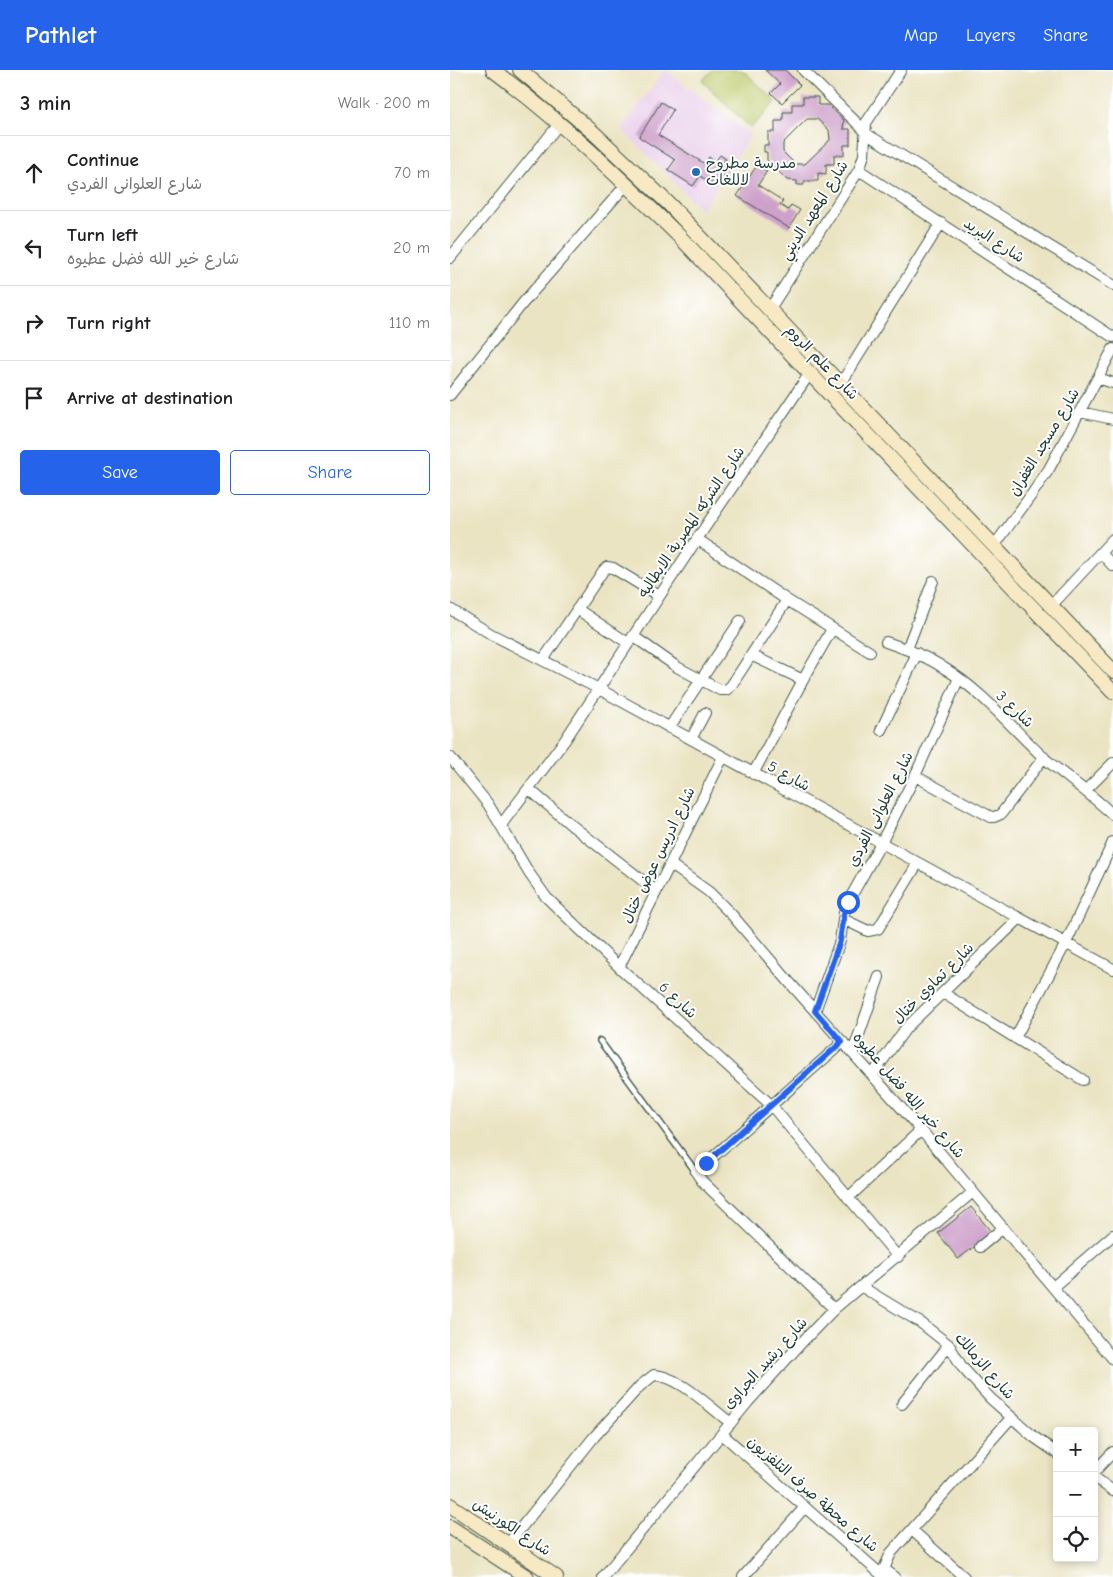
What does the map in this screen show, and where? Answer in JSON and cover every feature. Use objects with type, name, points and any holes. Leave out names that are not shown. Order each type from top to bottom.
[{"type":"street","name":"شارع علم الروم","points":[[494,70],[509,75],[679,236],[1113,692]]},
{"type":"street","name":"شارع علم الروم","points":[[520,70],[594,133],[644,180],[1113,671]]},
{"type":"street","points":[[803,70],[865,132],[1113,286]]},
{"type":"street","name":"شارع المعهد الديني","points":[[769,310],[859,170],[864,155],[866,123],[901,70]]},
{"type":"street","points":[[450,258],[560,123]]},
{"type":"street","name":"شارع البريد","points":[[859,170],[1113,336]]},
{"type":"street","points":[[452,389],[523,303],[626,185]]},
{"type":"street","points":[[840,385],[941,223]]},
{"type":"street","name":"شارع مسجد الغفران","points":[[994,546],[1039,484],[1113,349]]},
{"type":"street","name":"شارع الشركه المصرية الايطاليه","points":[[501,825],[565,740],[697,539],[810,374]]},
{"type":"street","points":[[1098,378],[1113,383]]},
{"type":"street","points":[[1080,412],[1113,419]]},
{"type":"street","points":[[1048,623],[1054,610],[1113,538]]},
{"type":"street","points":[[697,539],[832,629],[870,652]]},
{"type":"street","points":[[1101,553],[1113,566]]},
{"type":"street","points":[[544,660],[603,571],[610,567],[659,596]]},
{"type":"street","points":[[881,730],[912,651],[933,581]]},
{"type":"street","points":[[577,610],[700,680],[720,690],[726,690],[731,686],[788,600]]},
{"type":"street","name":"شارع 5","points":[[450,609],[491,634],[599,689],[1113,969]]},
{"type":"street","points":[[669,728],[740,621]]},
{"type":"street","points":[[753,774],[832,629]]},
{"type":"street","name":"شارع 3","points":[[886,642],[912,651],[959,678],[1071,782],[1113,815]]},
{"type":"street","points":[[751,655],[803,680]]},
{"type":"street","name":"شارع العلوانى الفردي","points":[[815,1011],[840,941],[848,902],[915,776],[959,678]]},
{"type":"street","points":[[691,739],[705,713]]},
{"type":"street","name":"شارع 6","points":[[450,756],[474,785],[546,897],[619,967],[771,1105],[898,1257]]},
{"type":"street","name":"شارع ادريس عوض ختال","points":[[619,967],[723,757]]},
{"type":"street","points":[[915,776],[994,817],[1001,814],[1044,757]]},
{"type":"street","points":[[1085,792],[1113,763]]},
{"type":"street","points":[[529,789],[656,892]]},
{"type":"street","points":[[1015,1038],[1066,943],[1113,842]]},
{"type":"street","points":[[843,920],[868,931],[878,929],[918,863]]},
{"type":"street","name":"شارع خير الله فضل عطيوه","points":[[670,864],[721,903],[842,1042],[873,1074],[1113,1359]]},
{"type":"street","name":"شارع تماوي ختال","points":[[873,1074],[906,1028],[1020,918]]},
{"type":"street","points":[[853,1052],[878,977]]},
{"type":"street","points":[[943,993],[1083,1080]]},
{"type":"street","points":[[834,1308],[702,1181],[696,1172],[842,1042]]},
{"type":"street","points":[[848,1198],[921,1130]]},
{"type":"street","name":"شارع رشيد الجراوى","points":[[602,1577],[775,1370],[834,1308],[898,1257],[973,1192]]},
{"type":"street","points":[[980,1247],[1003,1228]]},
{"type":"street","points":[[1053,1287],[1113,1235]]},
{"type":"street","name":"شارع الزمالك","points":[[862,1287],[949,1345],[962,1367],[990,1398],[1053,1450]]},
{"type":"street","points":[[902,1404],[949,1345]]},
{"type":"street","points":[[508,1544],[594,1437],[644,1382],[654,1375],[661,1375],[678,1383],[731,1423]]},
{"type":"street","points":[[895,1577],[884,1574],[891,1553],[1012,1418]]},
{"type":"street","name":"شارع محطة صرف التلفزيون","points":[[722,1434],[804,1507],[884,1574]]},
{"type":"street","points":[[1098,1468],[1113,1452]]},
{"type":"street","points":[[1098,1480],[1113,1491]]},
{"type":"street","name":"شارع الكورنيش","points":[[450,1505],[556,1577]]},
{"type":"street","points":[[743,1577],[804,1507]]},
{"type":"street","points":[[450,1527],[526,1577]]},
{"type":"street","points":[[912,1530],[964,1577]]},
{"type":"lane","points":[[600,1041],[696,1172]]},
{"type":"shaded area","name":"مدرسة مطروح لاللغات","points":[[665,70],[751,135],[702,210],[621,129]]},
{"type":"green space","points":[[712,70],[743,70],[776,102],[751,128],[702,81]]},
{"type":"building","points":[[765,70],[785,70],[800,85],[782,103],[771,93],[780,84]]},
{"type":"building","points":[[803,97],[818,97],[818,105],[828,105],[844,120],[843,129],[850,129],[850,145],[844,145],[844,155],[834,155],[834,164],[826,164],[826,174],[818,173],[818,181],[804,181],[804,185],[797,185],[797,181],[787,180],[767,160],[767,152],[764,152],[764,145],[768,145],[768,132],[775,132],[775,121],[783,121],[783,112],[792,112],[792,104],[803,104]],"holes":[[[807,119],[817,119],[829,130],[830,140],[805,164],[795,164],[783,152],[783,143]]]},
{"type":"building","points":[[661,102],[673,110],[658,135],[705,164],[709,157],[715,162],[720,155],[726,159],[721,165],[727,169],[719,183],[713,179],[711,183],[700,176],[693,186],[668,170],[675,160],[639,137]]},
{"type":"building","points":[[757,165],[767,171],[758,185],[783,201],[780,205],[788,210],[791,205],[800,210],[789,228],[737,196]]},
{"type":"building","points":[[971,1207],[992,1233],[958,1259],[938,1233]]},
{"type":"place","name":"مدرسة مطروح لاللغات","points":[[696,172]]},
{"type":"route","points":[[706,1163],[842,1042],[815,1011],[840,941],[844,914],[848,902]]}]
